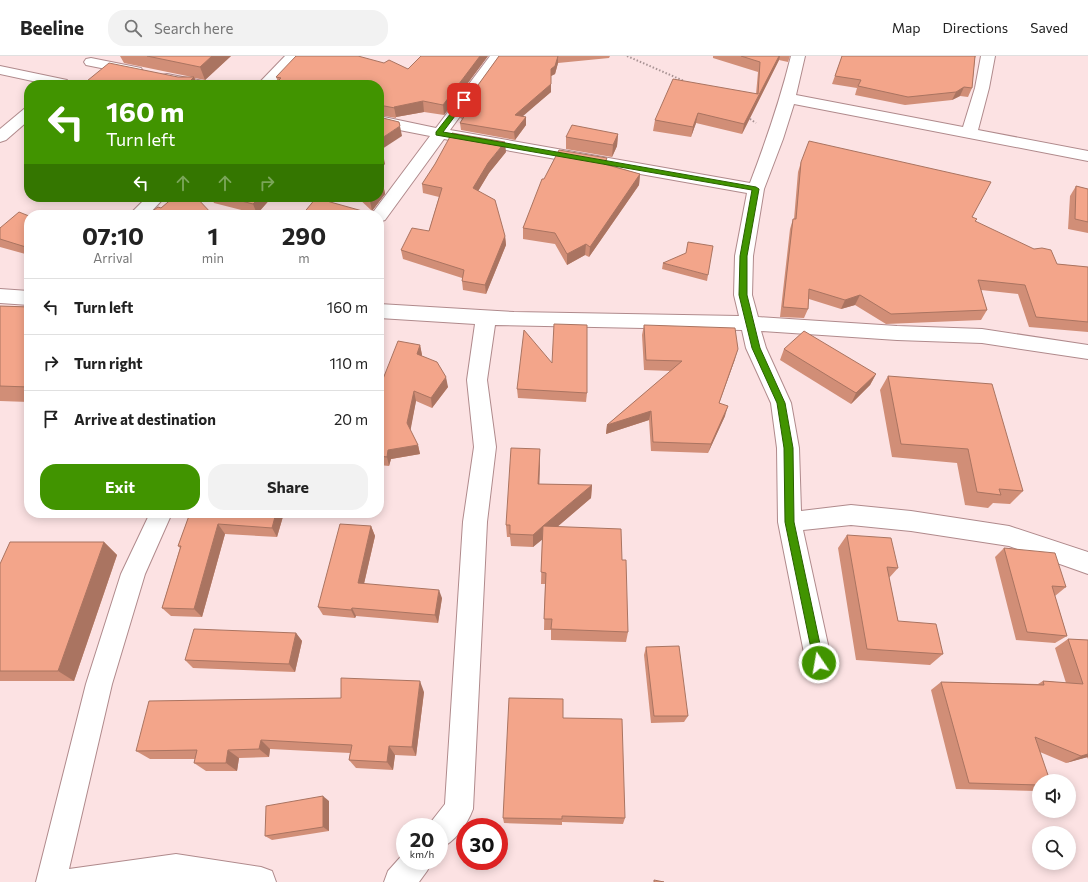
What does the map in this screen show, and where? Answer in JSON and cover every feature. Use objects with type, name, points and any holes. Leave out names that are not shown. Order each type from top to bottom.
[{"type":"street","points":[[269,80],[293,56]]},
{"type":"street","points":[[383,210],[438,133],[497,56]]},
{"type":"street","points":[[798,56],[788,98],[775,139],[756,189],[744,256],[743,295],[756,348],[781,403],[788,448],[790,522],[819,663]]},
{"type":"street","points":[[969,133],[982,88],[988,56]]},
{"type":"street","points":[[0,70],[77,72],[155,80]]},
{"type":"street","points":[[788,98],[1088,156]]},
{"type":"street","points":[[0,137],[24,116]]},
{"type":"street","points":[[384,122],[438,133],[756,189]]},
{"type":"street","points":[[143,210],[152,202]]},
{"type":"street","points":[[0,296],[24,298]]},
{"type":"street","points":[[384,311],[486,318],[749,323],[897,333],[982,336],[1088,352]]},
{"type":"street","points":[[448,823],[459,809],[475,522],[486,447],[477,380],[486,318]]},
{"type":"street","points":[[790,522],[850,515],[911,521],[1010,536],[1088,563]]},
{"type":"street","points":[[51,882],[99,684],[133,574],[160,518]]},
{"type":"street","points":[[73,882],[104,880],[176,870],[261,882]]},
{"type":"street","points":[[400,882],[410,870]]},
{"type":"path","points":[[627,56],[690,84]]},
{"type":"path","points":[[744,114],[775,139]]},
{"type":"building","points":[[147,56],[212,56],[200,67]]},
{"type":"building","points":[[296,56],[358,56],[384,63],[389,60],[408,69],[421,56],[480,56],[443,105],[423,101],[394,107],[395,108],[384,106],[384,80],[279,80],[281,78],[276,77]]},
{"type":"building","points":[[499,56],[558,56],[555,66],[551,69],[551,84],[515,115],[526,117],[514,132],[460,123],[467,112],[460,110]]},
{"type":"building","points":[[741,56],[779,56],[744,124],[698,113],[693,127],[655,120],[673,79],[758,94],[760,62]]},
{"type":"building","points":[[842,56],[975,56],[972,88],[964,87],[956,92],[908,97],[858,86],[861,80],[835,76]]},
{"type":"building","points":[[109,63],[178,77],[194,77],[191,80],[88,80]]},
{"type":"building","points":[[384,118],[399,122],[400,126],[384,137]]},
{"type":"building","points":[[572,125],[618,134],[613,145],[566,137]]},
{"type":"building","points":[[452,133],[505,142],[488,163],[473,188],[495,200],[505,236],[485,285],[462,281],[464,270],[401,250],[412,228],[429,231],[442,188],[422,184]]},
{"type":"building","points":[[809,141],[991,182],[972,217],[977,219],[975,221],[1034,249],[1042,248],[1051,250],[1057,264],[1088,267],[1088,322],[1036,317],[1025,285],[978,280],[987,310],[891,314],[860,295],[845,300],[809,289],[808,309],[783,307],[793,219],[796,219],[801,162]]},
{"type":"building","points":[[559,150],[607,158],[604,164],[640,174],[590,247],[586,244],[567,254],[555,233],[523,228],[542,179],[544,179]]},
{"type":"building","points":[[1076,186],[1088,189],[1088,222],[1075,219]]},
{"type":"building","points":[[168,202],[201,202],[208,210],[154,210],[158,207],[161,208]]},
{"type":"building","points":[[313,202],[330,202],[359,210],[306,210]]},
{"type":"building","points":[[19,212],[24,214],[24,246],[0,239],[0,228]]},
{"type":"building","points":[[688,242],[713,246],[708,275],[663,263],[686,253]]},
{"type":"building","points":[[0,306],[24,307],[24,387],[0,386]]},
{"type":"building","points":[[554,324],[587,325],[587,393],[517,389],[524,330],[552,363]]},
{"type":"building","points":[[644,325],[735,328],[738,349],[719,403],[728,406],[711,444],[653,442],[651,411],[607,425],[682,361],[646,360]]},
{"type":"building","points":[[804,331],[876,374],[856,393],[784,349]]},
{"type":"building","points":[[398,341],[420,345],[417,354],[437,362],[446,377],[431,398],[414,391],[407,423],[418,445],[388,450],[387,457],[384,457],[384,376]]},
{"type":"building","points":[[888,376],[992,384],[1023,491],[999,489],[1001,495],[977,492],[968,449],[901,444]]},
{"type":"building","points":[[511,448],[540,449],[538,484],[592,485],[533,535],[510,534],[510,525],[506,525]]},
{"type":"building","points":[[188,518],[275,518],[272,528],[218,524],[194,609],[162,608],[181,546],[178,546]]},
{"type":"building","points":[[340,524],[371,526],[358,583],[439,590],[435,615],[352,608],[351,610],[318,607]]},
{"type":"building","points":[[543,526],[621,529],[622,560],[626,560],[628,632],[551,629],[552,619],[544,619],[546,573],[541,572]]},
{"type":"building","points":[[847,535],[891,538],[898,568],[887,567],[898,621],[936,624],[943,654],[867,649]]},
{"type":"building","points":[[10,542],[104,542],[58,671],[0,671],[0,564]]},
{"type":"building","points":[[1004,548],[1055,553],[1066,587],[1052,586],[1067,636],[1027,632]]},
{"type":"building","points":[[194,629],[296,633],[289,664],[185,660]]},
{"type":"building","points":[[1068,639],[1088,640],[1088,754],[1081,756],[1035,737],[1048,774],[1032,774],[1032,785],[969,783],[941,682],[1044,685],[1043,681],[1083,684]]},
{"type":"building","points":[[679,646],[688,716],[654,716],[646,647]]},
{"type":"building","points":[[341,678],[420,681],[412,747],[389,746],[387,762],[349,760],[352,745],[261,740],[259,749],[228,750],[226,763],[194,763],[197,750],[136,751],[149,701],[341,698]]},
{"type":"building","points":[[509,698],[563,699],[563,718],[622,719],[625,818],[562,816],[562,819],[503,818]]},
{"type":"building","points":[[323,796],[323,827],[265,836],[266,806]]},
{"type":"route","points":[[464,100],[438,133],[756,189],[744,256],[743,295],[756,348],[781,403],[788,448],[790,522],[819,663]]}]
